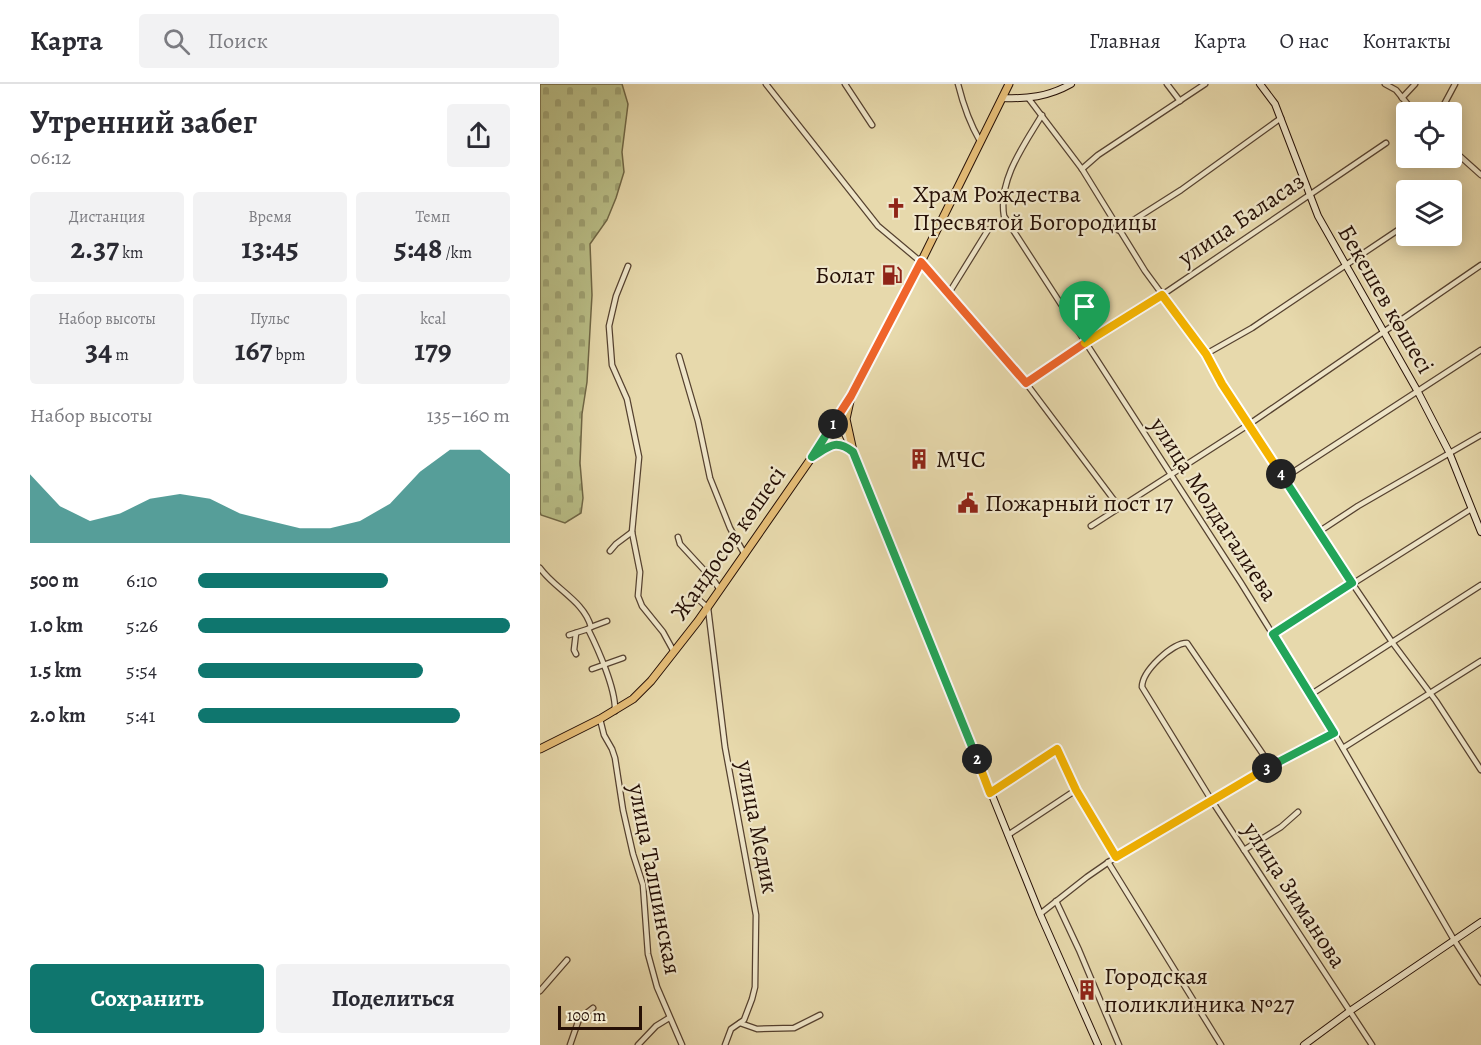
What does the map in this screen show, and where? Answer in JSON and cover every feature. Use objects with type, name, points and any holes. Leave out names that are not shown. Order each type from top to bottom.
[{"type":"main road","name":"Жандосов көшесі","points":[[540,749],[615,711],[633,699],[651,681],[708,608],[851,396],[921,262],[1009,84]]},
{"type":"main road","points":[[1002,98],[1029,99],[1071,84]]},
{"type":"main road","name":"Бекешев көшесі","points":[[1260,84],[1275,104],[1318,216],[1385,330],[1449,452],[1481,532]]},
{"type":"main road","points":[[851,396],[846,419],[853,452]]},
{"type":"main road","points":[[837,417],[1040,914],[1098,1045]]},
{"type":"main road","points":[[812,457],[832,444],[844,445],[853,452]]},
{"type":"main road","points":[[1304,1045],[1481,922]]},
{"type":"street","points":[[766,84],[878,226],[921,262],[1026,383],[1120,508]]},
{"type":"street","points":[[845,84],[872,125]]},
{"type":"street","points":[[958,84],[980,141]]},
{"type":"street","points":[[1167,84],[1180,101]]},
{"type":"street","points":[[1082,169],[1098,155],[1205,84]]},
{"type":"street","points":[[1385,84],[1396,90],[1405,102]]},
{"type":"street","points":[[1402,98],[1414,84]]},
{"type":"street","points":[[1445,102],[1455,84]]},
{"type":"street","points":[[1029,99],[1082,169],[1118,230],[1206,354],[1248,425],[1320,531],[1352,583],[1431,694],[1481,770]]},
{"type":"street","name":"улица Молдагалиева","points":[[1042,115],[1011,170],[1005,191],[1005,216],[1273,634],[1481,982]]},
{"type":"street","points":[[1118,230],[1181,190],[1281,118]]},
{"type":"street","name":"улица Баласаз","points":[[1026,383],[1162,295],[1386,143]]},
{"type":"street","points":[[1462,157],[1481,175]]},
{"type":"street","points":[[949,293],[988,230]]},
{"type":"street","points":[[1206,354],[1252,328],[1396,231]]},
{"type":"street","points":[[1091,526],[1248,425],[1481,265]]},
{"type":"street","points":[[628,266],[616,296],[609,326],[612,365],[627,399],[639,457],[632,532],[640,572],[639,596],[640,601],[674,652]]},
{"type":"street","points":[[1284,478],[1481,350]]},
{"type":"street","points":[[679,356],[698,421],[710,478],[730,528],[745,555]]},
{"type":"street","points":[[1320,531],[1481,435]]},
{"type":"street","points":[[1273,634],[1472,509]]},
{"type":"street","points":[[610,551],[632,532]]},
{"type":"street","points":[[678,537],[680,544],[704,570],[707,570],[720,590]]},
{"type":"street","points":[[540,568],[551,582],[583,609],[615,699],[615,711]]},
{"type":"street","points":[[1310,695],[1481,585]]},
{"type":"street","points":[[696,597],[708,608]]},
{"type":"street","name":"улица Медик","points":[[708,608],[724,739],[756,915],[754,987],[749,1009],[740,1023],[731,1029],[724,1045]]},
{"type":"street","points":[[569,635],[607,621]]},
{"type":"street","points":[[576,633],[574,650],[576,654]]},
{"type":"street","name":"улица Зиманова","points":[[1271,766],[1186,642],[1156,662],[1142,684],[1212,801],[1372,1045]]},
{"type":"street","points":[[592,669],[623,658]]},
{"type":"street","points":[[1343,748],[1481,661]]},
{"type":"street","name":"улица Талшинская","points":[[600,719],[604,735],[615,758],[623,810],[643,885],[648,954],[657,987],[682,1045]]},
{"type":"street","points":[[1040,914],[1116,857],[1271,766],[1334,733]]},
{"type":"street","points":[[990,793],[1057,749],[1076,790],[1116,857]]},
{"type":"street","points":[[1008,835],[1076,790]]},
{"type":"street","points":[[1244,850],[1281,827],[1298,812]]},
{"type":"street","points":[[1108,862],[1221,1045]]},
{"type":"street","points":[[1056,901],[1119,1045]]},
{"type":"street","points":[[540,991],[567,960]]},
{"type":"street","points":[[570,1045],[579,1019],[593,1008]]},
{"type":"street","points":[[740,1023],[757,1029],[794,1028],[820,1015]]},
{"type":"street","points":[[638,1045],[656,1026],[669,1018]]},
{"type":"green space","points":[[540,84],[622,84],[628,104],[622,152],[624,172],[607,220],[590,244],[592,295],[580,463],[583,498],[581,513],[565,523],[541,515],[540,512]]},
{"type":"place","name":"Храм Рождества Пресвятой Богородицы","points":[[896,208]]},
{"type":"place","name":"Болат","points":[[892,275]]},
{"type":"place","name":"МЧС","points":[[919,459]]},
{"type":"place","name":"Пожарный пост 17","points":[[968,503]]},
{"type":"place","name":"Городская поликлиника №27","points":[[1087,990]]},
{"type":"route","points":[[921,262],[1026,383],[1085,343],[1162,295],[1206,354],[1248,425],[1320,531],[1352,583],[1273,634],[1334,733],[1227,791],[1202,808],[1116,857],[1101,836],[1057,749],[990,793],[853,452],[844,445],[832,444],[812,457],[851,396],[921,262]]}]
